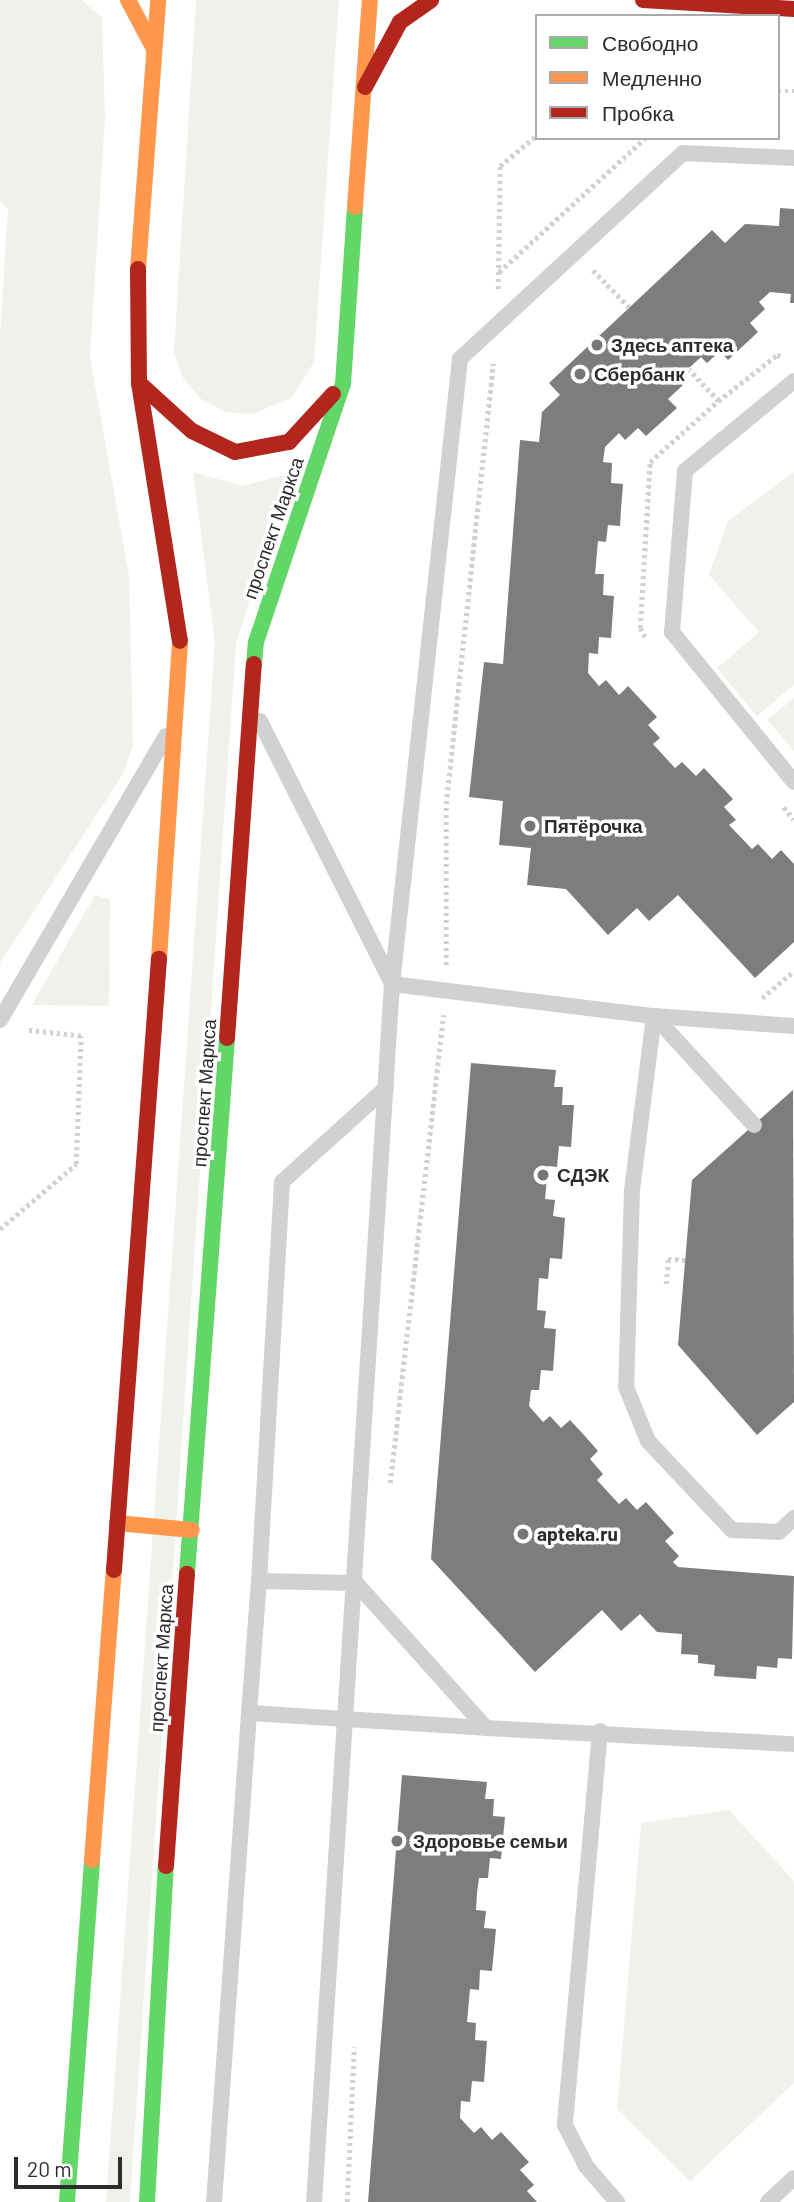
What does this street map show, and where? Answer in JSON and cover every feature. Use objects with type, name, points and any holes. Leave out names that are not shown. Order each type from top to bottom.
[{"type":"main road","points":[[128,0],[154,49]]},
{"type":"main road","points":[[67,2202],[177,719],[180,627],[139,383],[136,301],[158,0]]},
{"type":"main road","name":"проспект Маркса","points":[[147,2202],[192,1530],[257,642],[343,384],[370,0]]},
{"type":"main road","points":[[365,87],[400,22],[431,0]]},
{"type":"main road","points":[[643,0],[794,9]]},
{"type":"main road","points":[[139,383],[192,431],[235,452],[289,442],[343,384]]},
{"type":"main road","points":[[117,1523],[192,1530]]},
{"type":"lane","points":[[314,2202],[348,1722],[392,984],[460,359],[497,328],[683,153],[794,158]]},
{"type":"lane","points":[[794,381],[685,471],[672,632],[794,782]]},
{"type":"lane","points":[[254,709],[392,984]]},
{"type":"lane","points":[[7,1025],[177,719]]},
{"type":"lane","points":[[392,984],[654,1016],[794,1026]]},
{"type":"lane","points":[[654,1016],[754,1125]]},
{"type":"lane","points":[[654,1016],[632,1190],[626,1387],[648,1441],[732,1530],[779,1532],[794,1518]]},
{"type":"lane","points":[[214,2202],[259,1581],[282,1182],[387,1088]]},
{"type":"lane","points":[[259,1581],[356,1583],[486,1728]]},
{"type":"lane","points":[[249,1713],[348,1722],[600,1731],[794,1744]]},
{"type":"lane","points":[[600,1731],[565,2125],[586,2166],[617,2202]]},
{"type":"lane","points":[[768,2202],[794,2178]]},
{"type":"path","points":[[535,137],[500,166],[499,272],[643,140]]},
{"type":"path","points":[[576,252],[629,307]]},
{"type":"path","points":[[436,1060],[447,991],[443,885],[446,804],[497,328]]},
{"type":"path","points":[[688,368],[741,425]]},
{"type":"path","points":[[759,1000],[794,971]]},
{"type":"path","points":[[0,1229],[76,1164],[81,1036],[7,1025]]},
{"type":"path","points":[[666,1284],[668,1259],[685,1260]]},
{"type":"shaded area","points":[[0,0],[81,0],[102,17],[105,118],[90,357],[129,576],[133,745],[123,774],[0,963],[0,335],[8,209],[0,201]]},
{"type":"shaded area","points":[[196,0],[339,0],[314,362],[292,397],[253,414],[226,412],[201,399],[183,378],[174,351]]},
{"type":"shaded area","points":[[193,472],[242,486],[292,473],[236,643],[130,2202],[106,2202],[215,642]]},
{"type":"shaded area","points":[[794,472],[794,685],[757,716],[717,668],[759,632],[709,575],[728,521]]},
{"type":"shaded area","points":[[794,698],[794,751],[767,720]]},
{"type":"shaded area","points":[[95,895],[110,899],[109,1006],[32,1005]]},
{"type":"shaded area","points":[[729,1810],[794,1881],[794,2083],[690,2181],[617,2109],[641,1823]]},
{"type":"building","points":[[780,208],[794,209],[794,303],[790,303],[791,294],[770,292],[759,302],[765,309],[750,323],[758,332],[728,360],[720,351],[707,363],[701,357],[677,379],[683,385],[668,399],[677,408],[646,436],[638,428],[625,440],[619,433],[605,447],[603,462],[612,463],[611,483],[623,484],[620,526],[608,525],[606,542],[598,541],[595,574],[604,574],[603,595],[614,596],[611,638],[599,637],[598,654],[589,653],[588,673],[599,686],[606,680],[619,695],[628,686],[657,717],[648,725],[660,738],[653,744],[675,768],[682,762],[696,776],[704,768],[733,799],[724,807],[736,820],[729,825],[752,849],[758,844],[772,859],[781,850],[794,864],[794,942],[755,978],[678,895],[649,921],[637,908],[608,935],[566,889],[527,885],[531,848],[499,845],[503,801],[469,797],[484,662],[503,664],[520,440],[539,442],[542,412],[560,395],[549,383],[712,230],[725,243],[745,224],[779,226]]},
{"type":"building","points":[[471,1063],[556,1070],[554,1087],[563,1087],[562,1105],[574,1105],[571,1147],[559,1146],[557,1167],[548,1166],[545,1199],[555,1200],[553,1216],[565,1218],[562,1259],[550,1258],[548,1279],[539,1278],[537,1310],[546,1311],[544,1328],[556,1329],[553,1371],[541,1370],[539,1390],[531,1390],[529,1406],[543,1422],[550,1416],[561,1428],[570,1420],[584,1435],[598,1451],[590,1459],[603,1474],[597,1480],[607,1491],[619,1504],[626,1498],[637,1510],[646,1502],[674,1533],[665,1541],[679,1556],[673,1562],[678,1567],[794,1576],[792,1659],[778,1658],[777,1668],[757,1666],[756,1679],[714,1676],[715,1665],[698,1663],[698,1655],[681,1654],[682,1634],[657,1632],[640,1614],[621,1631],[602,1610],[535,1672],[431,1559]]},
{"type":"building","points":[[793,1090],[794,1402],[757,1435],[678,1345],[692,1180]]},
{"type":"building","points":[[402,1775],[487,1782],[485,1799],[494,1799],[493,1816],[505,1817],[501,1859],[490,1858],[488,1878],[479,1878],[477,1893],[476,1910],[486,1911],[484,1928],[496,1929],[492,1971],[480,1970],[479,1990],[470,1989],[467,2022],[476,2023],[475,2040],[487,2041],[484,2082],[472,2081],[470,2102],[461,2101],[460,2118],[474,2133],[481,2127],[492,2140],[501,2132],[529,2162],[520,2170],[534,2185],[527,2191],[537,2202],[368,2202]]},
{"type":"traffic: fast","points":[[254,664],[256,642],[343,384],[355,207]]},
{"type":"traffic: fast","points":[[187,1574],[227,1038]]},
{"type":"traffic: fast","points":[[67,2202],[92,1860]]},
{"type":"traffic: fast","points":[[147,2202],[166,1866]]},
{"type":"traffic: slow","points":[[128,0],[154,49]]},
{"type":"traffic: slow","points":[[138,269],[158,0]]},
{"type":"traffic: slow","points":[[355,207],[370,0]]},
{"type":"traffic: slow","points":[[159,959],[180,641]]},
{"type":"traffic: slow","points":[[117,1523],[192,1530]]},
{"type":"traffic: slow","points":[[92,1860],[114,1570]]},
{"type":"traffic: jam","points":[[365,87],[400,22],[431,0]]},
{"type":"traffic: jam","points":[[643,0],[794,9]]},
{"type":"traffic: jam","points":[[138,269],[139,383],[180,641]]},
{"type":"traffic: jam","points":[[139,383],[192,431],[235,452],[289,442],[333,394]]},
{"type":"traffic: jam","points":[[227,1038],[254,664]]},
{"type":"traffic: jam","points":[[114,1570],[159,959]]},
{"type":"traffic: jam","points":[[166,1866],[187,1574]]},
{"type":"place","name":"Здесь аптека","points":[[597,345]]},
{"type":"place","name":"Сбербанк","points":[[580,374]]},
{"type":"place","name":"Пятёрочка","points":[[530,826]]},
{"type":"place","name":"СДЭК","points":[[543,1175]]},
{"type":"place","name":"apteka.ru","points":[[523,1534]]},
{"type":"place","name":"Здоровье семьи","points":[[397,1841]]}]
